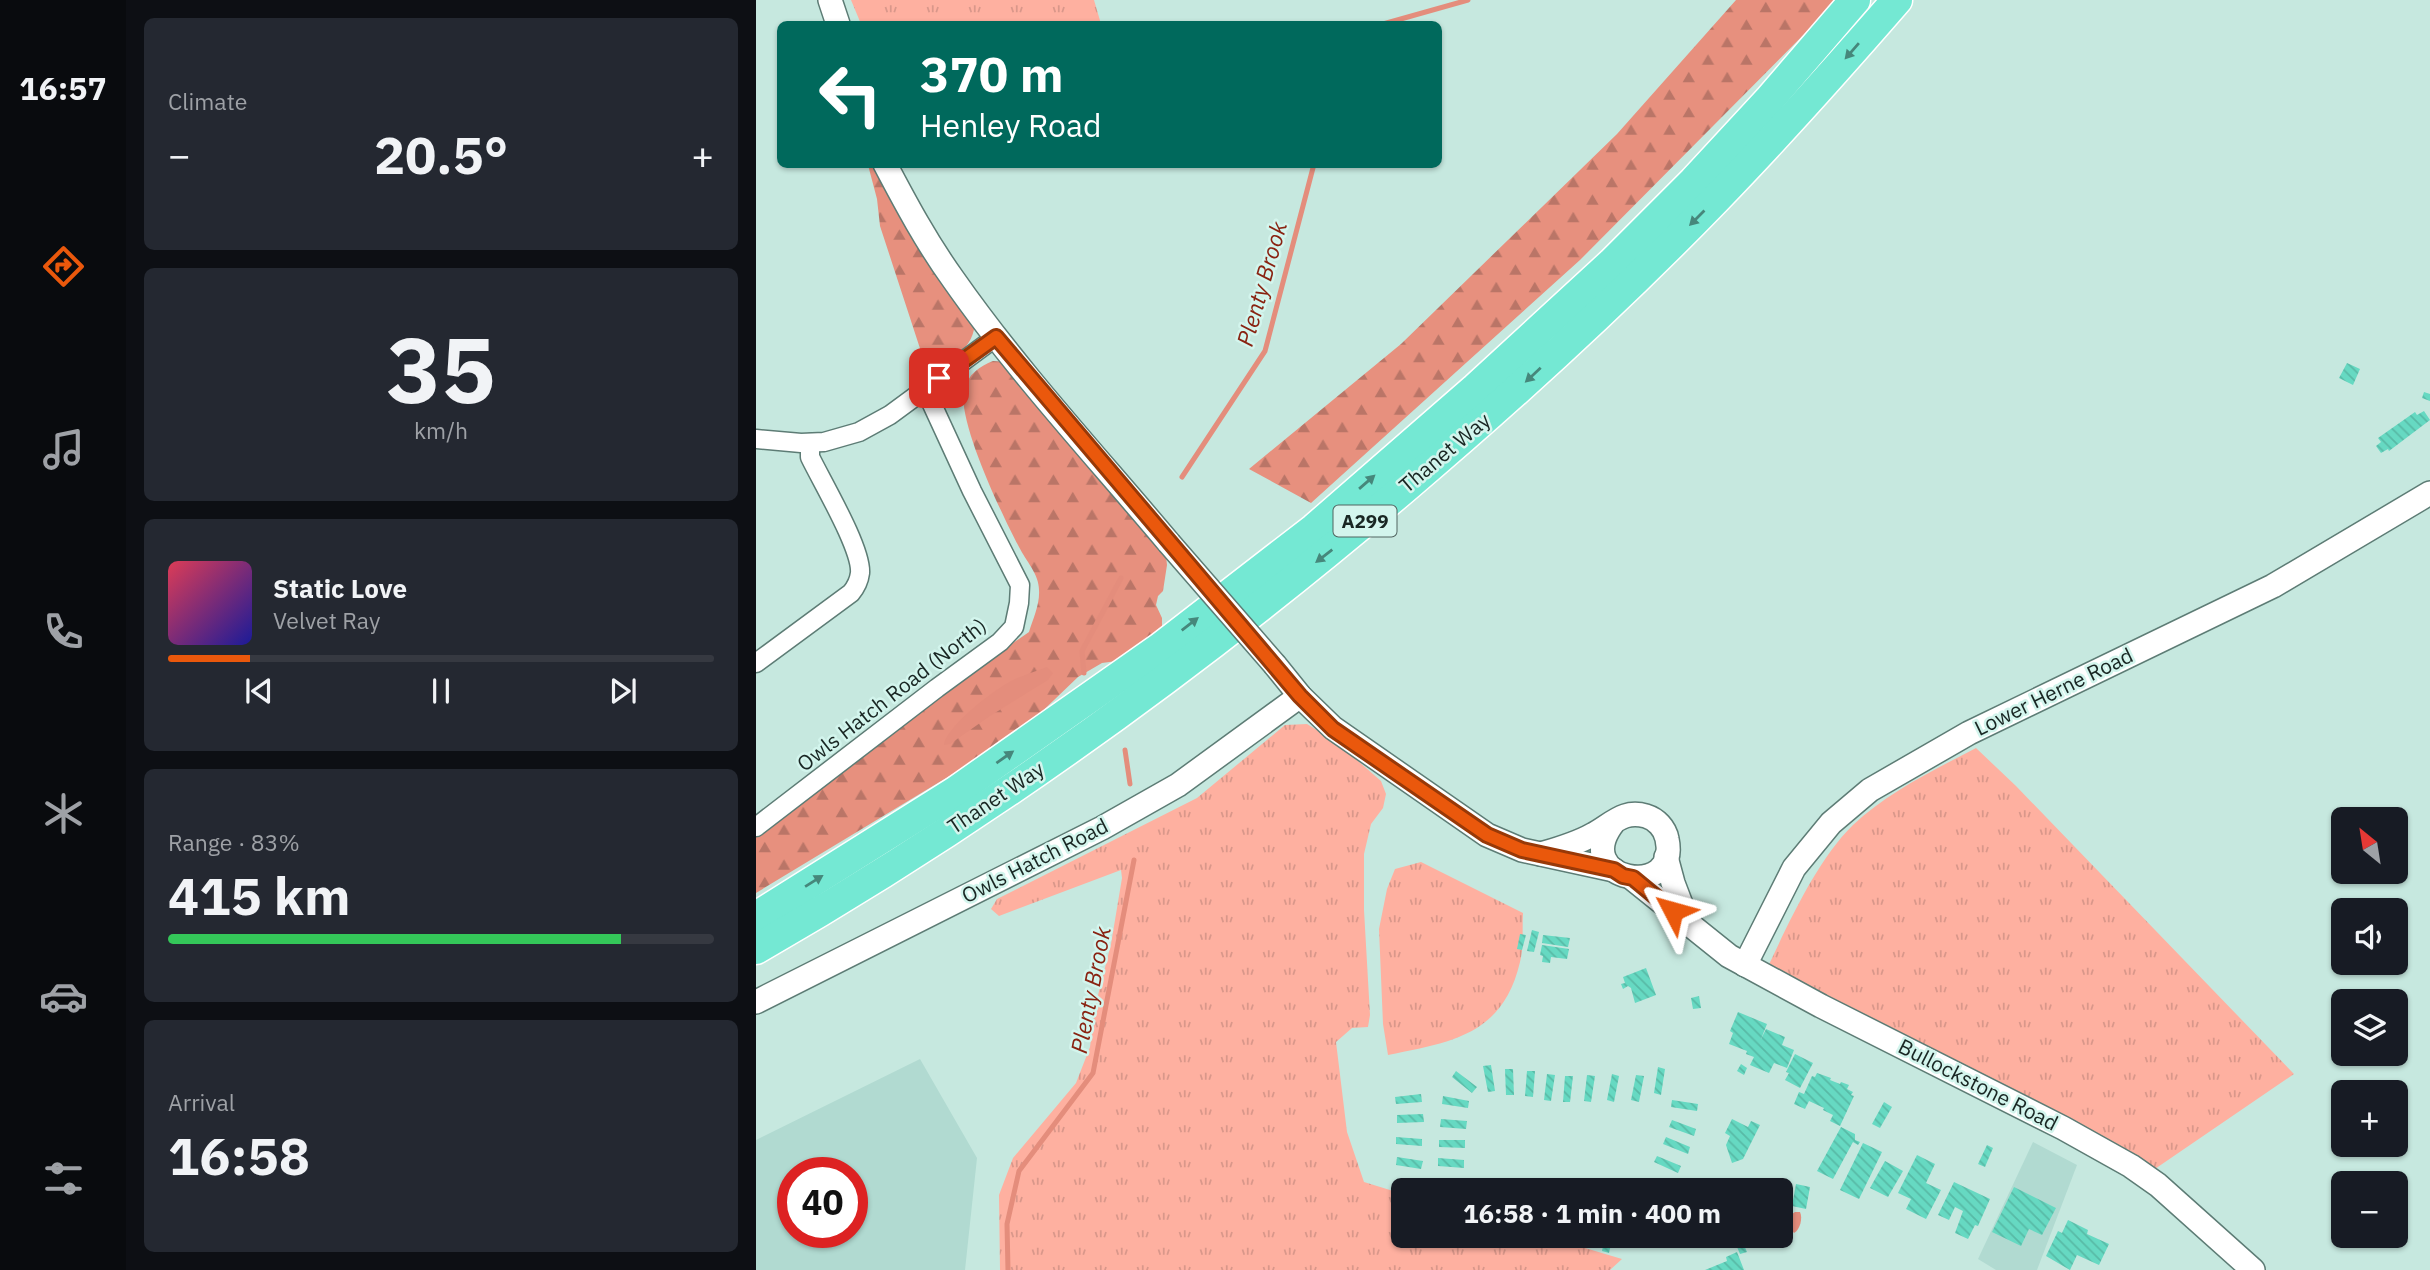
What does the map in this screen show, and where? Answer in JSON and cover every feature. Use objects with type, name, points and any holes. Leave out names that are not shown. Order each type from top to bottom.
[{"type":"highway","name":"Thanet Way","points":[[756,917],[955,792],[1160,648],[1314,529],[1476,388],[1612,263],[1760,110],[1856,0]]},
{"type":"highway","name":"Thanet Way","points":[[756,949],[970,818],[1178,670],[1331,550],[1497,409],[1633,282],[1794,117],[1897,0]]},
{"type":"street","points":[[830,0],[837,21]]},
{"type":"street","name":"Bullockstone Road","points":[[887,168],[913,218],[952,278],[996,337],[1300,696],[1333,729],[1487,835],[1504,844],[1541,855],[1624,874],[1688,922],[1714,946],[1745,965],[2063,1128],[2131,1166],[2158,1185],[2253,1270]]},
{"type":"street","points":[[756,439],[810,443],[859,432],[890,415],[996,337]]},
{"type":"street","name":"Owls Hatch Road (North)","points":[[756,827],[1000,642],[1014,627],[1020,585],[972,491],[925,389]]},
{"type":"street","points":[[756,663],[851,593],[857,585],[860,573],[856,552],[810,457],[810,443]]},
{"type":"street","name":"Lower Herne Road","points":[[1745,965],[1794,868],[1831,823],[1870,790],[1969,733],[2273,586],[2430,493]]},
{"type":"street","name":"Owls Hatch Road","points":[[756,1002],[1102,828],[1178,785],[1300,696]]},
{"type":"street","name":"Bullockstone Road","points":[[1541,855],[1571,845],[1634,814],[1644,815],[1662,827],[1667,837],[1666,857],[1672,883],[1688,922]]},
{"type":"street","points":[[1614,822],[1604,841],[1607,862],[1624,874],[1644,878],[1661,866],[1666,857]]},
{"type":"shaded area","points":[[1047,667],[1053,673],[1048,680],[950,744],[944,745],[947,737],[963,718],[996,690],[1015,679]]},
{"type":"shaded area","points":[[920,1059],[977,1158],[965,1270],[756,1270],[756,1140]]},
{"type":"shaded area","points":[[2033,1142],[2077,1165],[2037,1270],[1996,1270],[1978,1259]]},
{"type":"shaded area","points":[[1800,1212],[1801,1217],[1799,1227],[1794,1233],[1793,1232],[1793,1213]]},
{"type":"green space","points":[[851,0],[1094,0],[1100,21],[860,21]]},
{"type":"green space","points":[[1736,0],[1838,0],[1580,260],[1311,503],[1249,469],[1401,344],[1617,134]]},
{"type":"green space","points":[[869,168],[885,168],[975,320],[971,339],[966,347],[929,376],[880,226],[877,199]]},
{"type":"green space","points":[[993,361],[1007,362],[1166,556],[1163,591],[1158,596],[1156,605],[1162,618],[1162,627],[1155,636],[1117,661],[1102,663],[1078,677],[1029,724],[971,763],[756,893],[756,834],[879,744],[961,679],[1029,632],[1038,601],[1037,578],[993,492],[974,445],[964,404],[964,390],[968,379],[979,368]]},
{"type":"green space","points":[[1307,724],[1335,741],[1381,781],[1386,794],[1383,808],[1371,824],[1364,854],[1370,1015],[1368,1027],[1352,1028],[1336,1042],[1347,1132],[1364,1182],[1391,1190],[1391,1248],[1585,1248],[1622,1259],[1610,1270],[1000,1270],[999,1195],[1013,1158],[1076,1083],[1090,1047],[1095,1007],[1111,944],[1121,870],[999,916],[991,909],[997,899],[1197,798],[1285,725]]},
{"type":"green space","points":[[1976,748],[2294,1074],[2149,1173],[1767,969],[1816,874],[1853,825],[1896,792]]},
{"type":"green space","points":[[1421,862],[1523,913],[1521,956],[1512,986],[1501,1006],[1488,1020],[1453,1039],[1388,1055],[1383,1024],[1379,929],[1387,889],[1395,869]]},
{"type":"building","points":[[2347,363],[2360,369],[2353,385],[2339,378]]},
{"type":"building","points":[[2424,392],[2430,394],[2430,401],[2422,398]]},
{"type":"building","points":[[2424,411],[2430,420],[2389,451],[2388,449],[2381,453],[2376,446],[2381,442],[2378,438],[2415,412],[2417,415]]},
{"type":"building","points":[[1532,930],[1539,932],[1534,952],[1527,951]]},
{"type":"building","points":[[1520,934],[1526,935],[1522,950],[1517,949]]},
{"type":"building","points":[[1543,935],[1570,938],[1568,947],[1542,943]]},
{"type":"building","points":[[1542,945],[1569,949],[1567,959],[1551,957],[1550,963],[1542,962]]},
{"type":"building","points":[[1646,968],[1656,995],[1635,1003],[1631,988],[1628,986],[1623,989],[1623,977]]},
{"type":"building","points":[[1699,996],[1701,1008],[1693,1009],[1691,998]]},
{"type":"building","points":[[1738,1012],[1767,1024],[1761,1039],[1766,1029],[1785,1037],[1782,1045],[1794,1050],[1787,1068],[1774,1063],[1769,1073],[1750,1065],[1754,1057],[1746,1054],[1747,1051],[1729,1044],[1733,1033],[1730,1031]]},
{"type":"building","points":[[1795,1054],[1813,1063],[1800,1088],[1785,1080]]},
{"type":"building","points":[[1741,1064],[1747,1068],[1744,1075],[1737,1071]]},
{"type":"building","points":[[1491,1065],[1495,1091],[1488,1092],[1483,1066]]},
{"type":"building","points":[[1658,1067],[1665,1069],[1661,1095],[1654,1093]]},
{"type":"building","points":[[1505,1069],[1513,1069],[1514,1095],[1506,1095]]},
{"type":"building","points":[[1456,1071],[1477,1087],[1472,1093],[1452,1077]]},
{"type":"building","points":[[1527,1071],[1535,1071],[1533,1097],[1525,1096]]},
{"type":"building","points":[[1817,1073],[1840,1084],[1849,1085],[1847,1089],[1853,1092],[1851,1095],[1854,1096],[1840,1126],[1830,1121],[1833,1115],[1823,1110],[1824,1108],[1809,1101],[1805,1109],[1794,1104],[1799,1092],[1804,1094],[1812,1076],[1815,1077]]},
{"type":"building","points":[[1547,1074],[1555,1075],[1551,1101],[1544,1100]]},
{"type":"building","points":[[1612,1074],[1619,1076],[1614,1102],[1607,1100]]},
{"type":"building","points":[[1587,1075],[1595,1076],[1591,1102],[1584,1101]]},
{"type":"building","points":[[1636,1075],[1644,1076],[1639,1102],[1631,1100]]},
{"type":"building","points":[[1565,1076],[1573,1076],[1570,1102],[1563,1102]]},
{"type":"building","points":[[1421,1094],[1422,1102],[1396,1104],[1395,1097]]},
{"type":"building","points":[[1443,1096],[1469,1101],[1468,1108],[1442,1104]]},
{"type":"building","points":[[1672,1100],[1698,1104],[1697,1111],[1671,1107]]},
{"type":"building","points":[[1884,1102],[1892,1107],[1880,1128],[1872,1124]]},
{"type":"building","points":[[1423,1114],[1424,1122],[1397,1123],[1397,1115]]},
{"type":"building","points":[[1441,1119],[1467,1121],[1466,1129],[1440,1127]]},
{"type":"building","points":[[1732,1119],[1748,1127],[1751,1121],[1760,1125],[1743,1159],[1732,1163],[1726,1145],[1730,1136],[1725,1133]]},
{"type":"building","points":[[1672,1120],[1696,1129],[1694,1136],[1669,1127]]},
{"type":"building","points":[[1841,1127],[1855,1134],[1855,1140],[1860,1142],[1858,1145],[1853,1142],[1833,1179],[1817,1171]]},
{"type":"building","points":[[1396,1137],[1422,1139],[1422,1146],[1396,1144]]},
{"type":"building","points":[[1666,1137],[1690,1147],[1688,1154],[1663,1144]]},
{"type":"building","points":[[1439,1140],[1465,1140],[1465,1148],[1439,1147]]},
{"type":"building","points":[[1863,1143],[1882,1152],[1859,1199],[1840,1190]]},
{"type":"building","points":[[1987,1145],[1993,1148],[1985,1167],[1978,1164]]},
{"type":"building","points":[[1917,1155],[1935,1164],[1926,1183],[1941,1190],[1926,1219],[1906,1209],[1911,1199],[1898,1193]]},
{"type":"building","points":[[1657,1156],[1681,1166],[1678,1173],[1654,1162]]},
{"type":"building","points":[[1397,1157],[1423,1161],[1421,1169],[1396,1165]]},
{"type":"building","points":[[1438,1158],[1464,1160],[1464,1168],[1438,1166]]},
{"type":"building","points":[[1885,1161],[1903,1171],[1888,1197],[1870,1188]]},
{"type":"building","points":[[1954,1182],[1990,1199],[1978,1226],[1975,1225],[1968,1239],[1955,1233],[1963,1211],[1955,1207],[1949,1220],[1938,1215]]},
{"type":"building","points":[[1796,1184],[1810,1187],[1806,1209],[1793,1206]]},
{"type":"building","points":[[2014,1187],[2056,1208],[2042,1235],[2029,1229],[2021,1246],[1992,1232]]},
{"type":"building","points":[[2068,1220],[2088,1230],[2087,1234],[2109,1244],[2099,1265],[2077,1255],[2070,1270],[2046,1256],[2058,1231],[2062,1233]]},
{"type":"building","points":[[1737,1248],[1745,1248],[1747,1252],[1740,1254]]},
{"type":"building","points":[[1737,1252],[1744,1270],[1705,1270],[1727,1261],[1726,1257]]},
{"type":"waterway","name":"Plenty Brook","points":[[1394,21],[1468,0]]},
{"type":"waterway","name":"Plenty Brook","points":[[1182,477],[1265,351],[1313,168]]},
{"type":"waterway","name":"Plenty Brook","points":[[1084,673],[1082,651],[1121,578]]},
{"type":"waterway","name":"Plenty Brook","points":[[1125,750],[1130,784]]},
{"type":"waterway","name":"Plenty Brook","points":[[1008,1270],[1007,1224],[1019,1171],[1093,1073],[1134,860]]},
{"type":"route","points":[[939,378],[996,337],[1300,696],[1333,729],[1487,835],[1522,850],[1614,870],[1633,878],[1673,911]]}]
